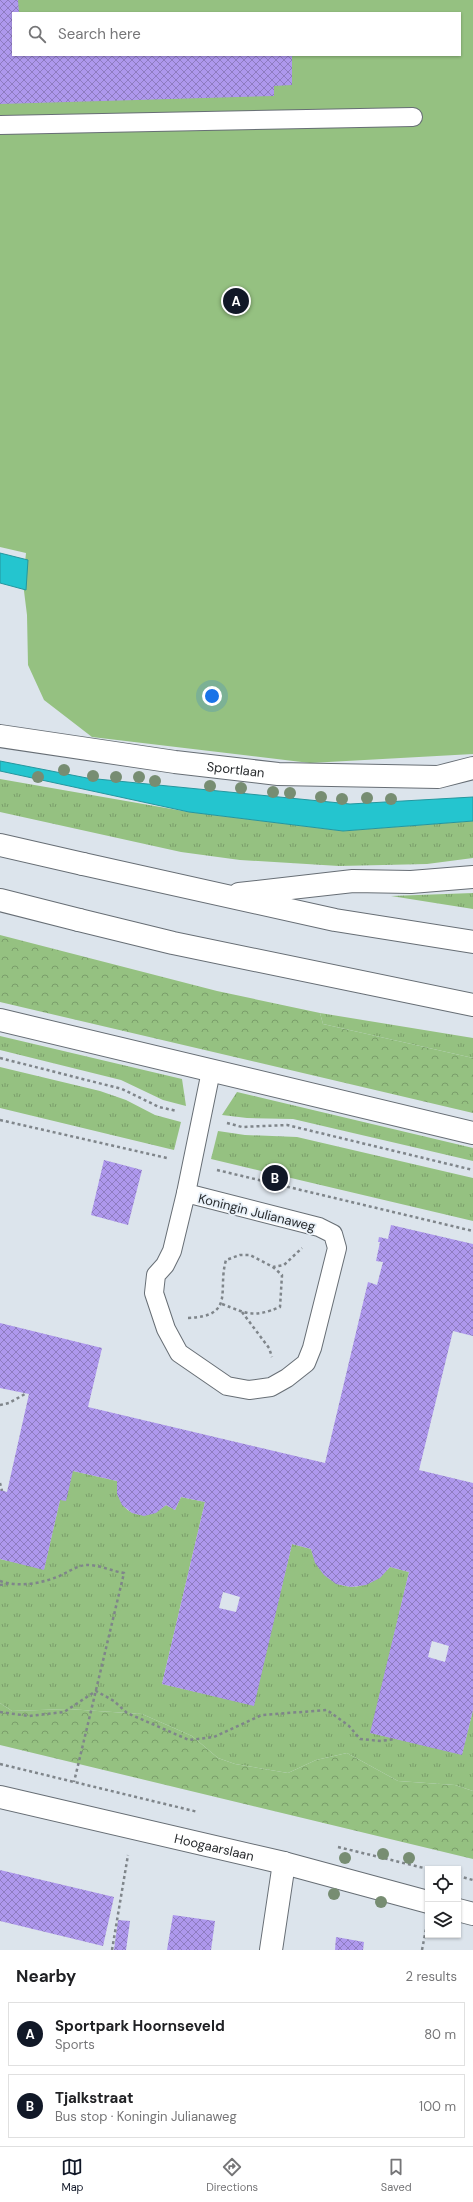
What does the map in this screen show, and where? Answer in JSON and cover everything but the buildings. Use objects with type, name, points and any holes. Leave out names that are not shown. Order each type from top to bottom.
[{"type":"main road","name":"Sportlaan","points":[[0,736],[175,762],[278,774],[438,777],[473,768]]},
{"type":"main road","points":[[0,845],[220,896],[335,920],[473,942]]},
{"type":"main road","points":[[220,896],[353,881],[411,882],[473,877]]},
{"type":"main road","points":[[0,900],[173,943],[473,1005]]},
{"type":"main road","points":[[385,986],[473,998]]},
{"type":"main road","points":[[0,1020],[473,1133]]},
{"type":"main road","name":"Hoogaarslaan","points":[[0,1797],[284,1863],[425,1901]]},
{"type":"main road","points":[[272,1950],[284,1863]]},
{"type":"main road","points":[[461,1911],[473,1914]]},
{"type":"lane","points":[[0,125],[413,117]]},
{"type":"lane","name":"Koningin Julianaweg","points":[[186,1193],[319,1227],[333,1234],[337,1248],[312,1348],[306,1363],[287,1378],[271,1387],[248,1390],[227,1386],[179,1353],[166,1329],[154,1293],[156,1275],[166,1265],[172,1251],[186,1193],[211,1071]]},
{"type":"path","points":[[0,1058],[102,1083],[122,1089],[159,1107],[242,1127],[287,1124],[473,1170]]},
{"type":"path","points":[[0,1120],[473,1231]]},
{"type":"path","points":[[273,1267],[284,1265],[305,1246],[319,1227]]},
{"type":"path","points":[[159,1308],[170,1317],[196,1317],[214,1313],[222,1304],[224,1290],[222,1273],[226,1260],[240,1255],[250,1255],[273,1267],[282,1275],[280,1307],[262,1314],[249,1314],[222,1304]]},
{"type":"path","points":[[242,1312],[269,1348],[273,1359],[273,1367],[261,1388]]},
{"type":"path","points":[[0,1405],[8,1403],[25,1394]]},
{"type":"path","points":[[0,1483],[2,1491]]},
{"type":"path","points":[[0,1586],[8,1584],[35,1584],[58,1577],[75,1568],[86,1565],[124,1573],[74,1782]]},
{"type":"path","points":[[0,1581],[8,1584]]},
{"type":"path","points":[[0,1712],[29,1716],[64,1712],[96,1691]]},
{"type":"path","points":[[96,1691],[114,1701],[127,1713],[189,1740],[214,1737],[262,1715],[326,1710],[343,1721],[360,1739],[381,1742],[395,1739]]},
{"type":"path","points":[[112,1950],[133,1828]]},
{"type":"path","points":[[461,1877],[473,1880]]},
{"type":"path","points":[[422,1950],[425,1935]]},
{"type":"green space","points":[[0,0],[473,0],[473,754],[310,763],[92,737],[44,700],[28,665],[27,615],[23,583],[26,553],[0,547]]},
{"type":"green space","points":[[0,779],[189,812],[343,831],[473,821],[473,858],[427,864],[339,866],[240,860],[181,852],[0,812]]},
{"type":"green space","points":[[473,893],[473,909],[391,896]]},
{"type":"green space","points":[[0,935],[217,991],[320,1013],[323,1024],[473,1058],[473,1113],[0,1002]]},
{"type":"green space","points":[[320,1013],[473,1038],[473,1058],[323,1024]]},
{"type":"green space","points":[[0,1036],[182,1079],[186,1106],[163,1100],[121,1080],[0,1050]]},
{"type":"green space","points":[[0,1067],[100,1091],[126,1100],[155,1115],[181,1122],[174,1150],[0,1108]]},
{"type":"green space","points":[[237,1092],[473,1148],[473,1161],[293,1119],[247,1118],[222,1115]]},
{"type":"green space","points":[[218,1131],[245,1135],[297,1137],[473,1178],[473,1221],[211,1159]]},
{"type":"green space","points":[[73,1471],[117,1481],[118,1492],[125,1508],[139,1515],[157,1511],[166,1505],[175,1510],[181,1497],[205,1502],[162,1684],[253,1705],[292,1544],[311,1549],[324,1574],[333,1581],[344,1586],[355,1587],[367,1584],[390,1567],[409,1572],[371,1733],[462,1754],[473,1710],[473,1791],[455,1785],[398,1781],[347,1753],[316,1760],[288,1773],[235,1764],[218,1758],[192,1736],[142,1714],[68,1709],[12,1711],[0,1703],[0,1559],[44,1569],[60,1500]]},
{"type":"green space","points":[[0,1703],[12,1711],[68,1709],[142,1714],[192,1736],[218,1758],[235,1764],[288,1773],[316,1760],[347,1753],[398,1781],[455,1785],[473,1791],[473,1859],[0,1745]]},
{"type":"water","points":[[0,553],[28,560],[26,590],[0,583]]},
{"type":"water","points":[[0,761],[87,778],[350,804],[473,797],[473,821],[343,831],[189,812],[0,771]]},
{"type":"place","name":"Sportpark Hoornseveld","points":[[236,301]]},
{"type":"place","name":"Tjalkstraat","points":[[275,1178]]}]
